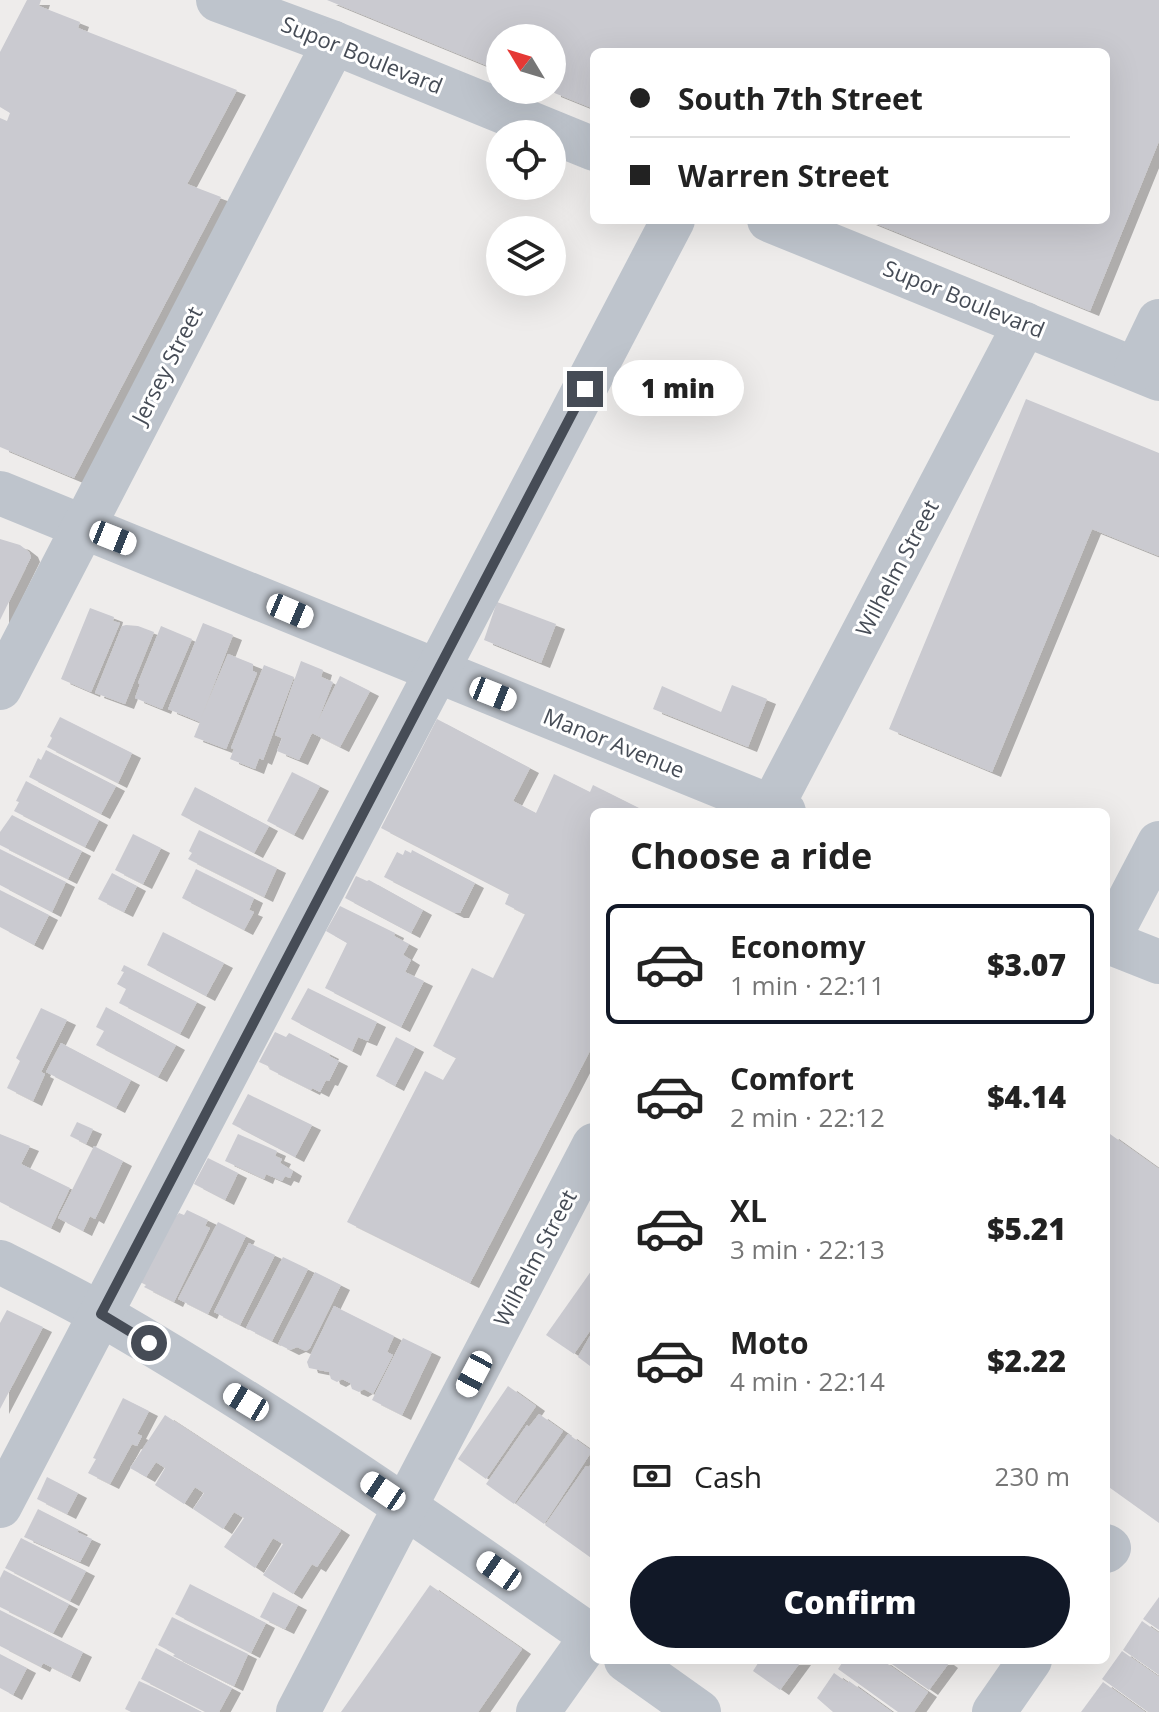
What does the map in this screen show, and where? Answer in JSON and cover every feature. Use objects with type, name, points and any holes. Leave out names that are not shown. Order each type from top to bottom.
[{"type":"street","name":"Supor Boulevard","points":[[218,0],[334,43],[590,147]]},
{"type":"street","name":"Jersey Street","points":[[0,688],[334,43]]},
{"type":"street","points":[[0,1506],[671,224]]},
{"type":"street","name":"Supor Boulevard","points":[[779,224],[1147,374]]},
{"type":"street","points":[[1147,374],[1159,321]]},
{"type":"street","name":"Wilhelm Street","points":[[776,808],[1025,324]]},
{"type":"street","name":"Manor Avenue","points":[[0,493],[770,808]]},
{"type":"street","points":[[1110,935],[1159,843]]},
{"type":"street","points":[[1110,942],[1159,962]]},
{"type":"street","name":"Wilhelm Street","points":[[298,1712],[590,1162]]},
{"type":"street","points":[[0,1262],[101,1314],[271,1417],[406,1506],[590,1635]]},
{"type":"street","points":[[538,1712],[590,1659]]},
{"type":"street","points":[[631,1664],[699,1712]]},
{"type":"street","points":[[994,1712],[1027,1664]]},
{"type":"building","points":[[27,0],[41,0],[39,6],[80,22],[78,28],[237,90],[187,184],[221,197],[74,478],[0,447],[0,118],[7,121],[10,113],[0,107],[0,52]]},
{"type":"building","points":[[327,0],[1159,0],[1159,141],[1090,311],[877,224],[1110,224],[1110,48],[590,48],[590,107],[566,98],[566,24],[486,24],[486,65]]},
{"type":"building","points":[[1026,399],[1159,453],[1159,556],[1092,529],[992,772],[889,729]]},
{"type":"building","points":[[0,539],[20,545],[31,557],[0,620]]},
{"type":"building","points":[[497,602],[556,624],[541,663],[484,640]]},
{"type":"building","points":[[90,608],[114,617],[113,621],[120,623],[91,692],[61,679]]},
{"type":"building","points":[[203,623],[233,635],[201,718],[228,654],[253,664],[253,671],[257,673],[226,749],[194,737],[200,722],[168,709]]},
{"type":"building","points":[[122,626],[154,632],[125,704],[95,693]]},
{"type":"building","points":[[161,626],[192,639],[162,709],[135,698]]},
{"type":"building","points":[[301,661],[323,670],[321,677],[333,682],[317,723],[340,676],[370,691],[340,747],[312,733],[299,760],[277,751],[282,738],[275,735]]},
{"type":"building","points":[[264,665],[294,677],[263,760],[259,758],[255,769],[230,759],[234,749],[231,748]]},
{"type":"building","points":[[732,685],[767,699],[748,747],[653,709],[662,686],[721,712]]},
{"type":"building","points":[[60,717],[132,753],[118,783],[47,747]]},
{"type":"building","points":[[437,719],[530,768],[513,801],[536,813],[554,774],[590,792],[593,785],[639,808],[590,808],[590,1051],[470,1283],[347,1222],[425,1071],[443,1080],[456,1058],[433,1046],[472,968],[493,978],[525,914],[505,904],[509,894],[381,828]]},
{"type":"building","points":[[46,750],[116,786],[101,814],[29,777],[38,758],[41,760]]},
{"type":"building","points":[[292,772],[320,786],[294,835],[267,821]]},
{"type":"building","points":[[26,781],[99,820],[85,847],[14,811]]},
{"type":"building","points":[[195,787],[269,826],[254,853],[181,815]]},
{"type":"building","points":[[12,815],[82,851],[68,879],[0,845],[0,832]]},
{"type":"building","points":[[199,830],[277,868],[264,897],[188,859]]},
{"type":"building","points":[[133,834],[161,848],[143,884],[115,870]]},
{"type":"building","points":[[0,849],[66,882],[52,912],[0,885]]},
{"type":"building","points":[[405,850],[411,853],[412,850],[475,883],[460,913],[384,877],[397,852],[403,855]]},
{"type":"building","points":[[196,869],[254,898],[249,910],[254,912],[244,930],[182,898]]},
{"type":"building","points":[[112,873],[137,886],[124,912],[98,899]]},
{"type":"building","points":[[356,876],[423,910],[411,933],[345,898]]},
{"type":"building","points":[[0,890],[49,915],[34,945],[0,927]]},
{"type":"building","points":[[340,906],[395,933],[394,936],[409,944],[403,955],[411,960],[405,972],[424,981],[401,1027],[325,988],[347,943],[326,931]]},
{"type":"building","points":[[163,932],[224,963],[206,996],[147,965]]},
{"type":"building","points":[[124,965],[197,1002],[180,1034],[119,1003],[126,989],[117,984],[124,972],[121,971]]},
{"type":"building","points":[[308,988],[377,1022],[368,1041],[358,1037],[352,1051],[291,1019]]},
{"type":"building","points":[[106,1007],[176,1045],[158,1077],[96,1045],[104,1031],[96,1027]]},
{"type":"building","points":[[41,1008],[67,1020],[41,1072],[45,1074],[33,1101],[7,1088],[20,1061],[16,1058]]},
{"type":"building","points":[[275,1032],[286,1037],[289,1033],[339,1061],[320,1092],[259,1062]]},
{"type":"building","points":[[396,1037],[415,1047],[395,1086],[376,1076]]},
{"type":"building","points":[[61,1043],[131,1080],[116,1108],[46,1072]]},
{"type":"building","points":[[248,1094],[312,1125],[295,1157],[232,1124]]},
{"type":"building","points":[[77,1122],[93,1129],[86,1144],[70,1136]]},
{"type":"building","points":[[0,1134],[30,1146],[21,1164],[70,1188],[51,1228],[0,1202]]},
{"type":"building","points":[[238,1134],[277,1151],[275,1156],[282,1159],[280,1163],[293,1171],[290,1178],[285,1176],[282,1181],[266,1174],[264,1179],[225,1161]]},
{"type":"building","points":[[1110,1134],[1159,1169],[1159,1523],[1110,1488]]},
{"type":"building","points":[[94,1146],[123,1161],[95,1219],[90,1216],[83,1231],[58,1218]]},
{"type":"building","points":[[208,1158],[238,1173],[225,1200],[194,1184]]},
{"type":"building","points":[[187,1210],[208,1220],[205,1226],[210,1228],[174,1302],[140,1282],[176,1216],[179,1213],[184,1215]]},
{"type":"building","points":[[218,1222],[246,1236],[208,1314],[178,1299]]},
{"type":"building","points":[[249,1243],[275,1255],[240,1325],[214,1312]]},
{"type":"building","points":[[283,1257],[308,1269],[272,1341],[246,1328]]},
{"type":"building","points":[[315,1272],[341,1285],[310,1348],[306,1351],[297,1347],[290,1350],[278,1344]]},
{"type":"building","points":[[590,1273],[590,1331],[574,1354],[546,1335]]},
{"type":"building","points":[[334,1306],[394,1336],[387,1352],[393,1355],[373,1394],[364,1389],[359,1392],[352,1389],[350,1383],[342,1379],[337,1382],[331,1379],[329,1372],[309,1368],[307,1362]]},
{"type":"building","points":[[7,1310],[43,1327],[0,1409],[0,1323]]},
{"type":"building","points":[[590,1336],[590,1366],[578,1357]]},
{"type":"building","points":[[403,1338],[432,1352],[402,1415],[372,1400]]},
{"type":"building","points":[[508,1386],[536,1406],[486,1479],[458,1459]]},
{"type":"building","points":[[123,1398],[149,1411],[137,1434],[142,1436],[137,1446],[132,1444],[110,1484],[88,1473]]},
{"type":"building","points":[[539,1414],[563,1431],[514,1504],[486,1484],[527,1425],[529,1427]]},
{"type":"building","points":[[165,1415],[341,1530],[317,1567],[312,1564],[293,1594],[263,1575],[283,1544],[273,1538],[255,1568],[224,1547],[244,1518],[234,1512],[223,1529],[193,1509],[204,1493],[195,1487],[184,1504],[155,1485],[165,1468],[156,1462],[146,1477],[130,1468]]},
{"type":"building","points":[[568,1434],[590,1450],[544,1524],[516,1504]]},
{"type":"building","points":[[586,1466],[589,1467],[590,1557],[545,1525]]},
{"type":"building","points":[[47,1477],[78,1493],[67,1514],[37,1499]]},
{"type":"building","points":[[38,1509],[92,1539],[80,1562],[24,1537]]},
{"type":"building","points":[[21,1538],[86,1571],[70,1601],[5,1568]]},
{"type":"building","points":[[4,1570],[69,1604],[53,1633],[0,1607],[0,1578]]},
{"type":"building","points":[[190,1584],[266,1623],[251,1653],[175,1614]]},
{"type":"building","points":[[430,1585],[522,1649],[478,1712],[341,1712]]},
{"type":"building","points":[[273,1592],[298,1605],[285,1629],[260,1617]]},
{"type":"building","points":[[1159,1597],[1159,1630],[1143,1619]]},
{"type":"building","points":[[0,1610],[83,1652],[71,1677],[43,1663],[41,1667],[0,1646]]},
{"type":"building","points":[[172,1617],[248,1654],[234,1686],[173,1656],[175,1654],[158,1645]]},
{"type":"building","points":[[1142,1621],[1159,1633],[1159,1675],[1123,1650]]},
{"type":"building","points":[[156,1648],[232,1688],[219,1712],[206,1712],[141,1679]]},
{"type":"building","points":[[1122,1651],[1159,1677],[1159,1712],[1148,1712],[1102,1679]]},
{"type":"building","points":[[0,1654],[27,1668],[13,1695],[0,1688]]},
{"type":"building","points":[[757,1664],[799,1664],[780,1690],[753,1671]]},
{"type":"building","points":[[841,1664],[888,1664],[928,1692],[914,1712],[898,1712],[838,1669]]},
{"type":"building","points":[[892,1664],[948,1664],[929,1690]]},
{"type":"building","points":[[834,1673],[892,1712],[833,1712],[817,1698]]},
{"type":"building","points":[[139,1681],[202,1712],[131,1712],[125,1709]]},
{"type":"building","points":[[1103,1682],[1145,1712],[1081,1712]]},
{"type":"route","points":[[149,1343],[101,1314],[585,389]]}]
